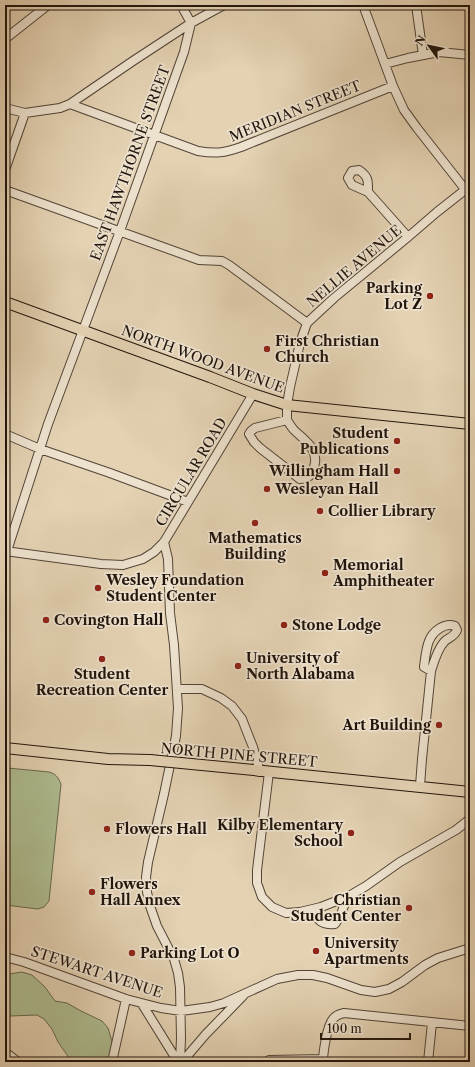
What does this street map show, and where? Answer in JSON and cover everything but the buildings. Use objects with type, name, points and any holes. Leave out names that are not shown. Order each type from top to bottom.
[{"type":"main road","name":"NORTH WOOD AVENUE","points":[[5,302],[253,394],[287,405],[470,424]]},
{"type":"main road","name":"NORTH PINE STREET","points":[[5,748],[108,759],[150,760],[470,792]]},
{"type":"street","points":[[5,39],[48,5]]},
{"type":"street","points":[[181,5],[191,23]]},
{"type":"street","points":[[5,108],[26,113],[60,108],[70,104],[191,23],[224,5]]},
{"type":"street","points":[[363,5],[393,86],[404,110],[416,128],[468,192]]},
{"type":"street","points":[[416,5],[423,55]]},
{"type":"street","name":"EAST HAWTHORNE STREET","points":[[6,551],[48,424],[120,231],[184,52],[191,23]]},
{"type":"street","points":[[385,64],[439,52],[470,55]]},
{"type":"street","name":"MERIDIAN STREET","points":[[70,104],[198,151],[213,153],[227,152],[393,86]]},
{"type":"street","points":[[5,170],[26,113]]},
{"type":"street","points":[[5,190],[199,260],[222,261],[307,324]]},
{"type":"street","points":[[368,192],[408,238]]},
{"type":"street","name":"NELLIE AVENUE","points":[[287,420],[287,405],[300,343],[307,324],[334,298],[408,238],[437,212],[468,192]]},
{"type":"street","name":"CIRCULAR ROAD","points":[[180,1062],[182,1038],[178,973],[168,945],[157,926],[150,906],[146,877],[176,736],[178,708],[170,613],[168,559],[164,542],[253,394]]},
{"type":"street","points":[[287,420],[310,444],[314,451],[314,470],[311,475],[304,479],[300,479],[260,448],[249,434],[255,428],[287,420]]},
{"type":"street","points":[[5,434],[40,449],[188,502]]},
{"type":"street","points":[[6,551],[101,564],[123,565],[143,559],[154,552],[164,542]]},
{"type":"street","points":[[420,786],[422,759],[427,669],[429,641],[435,632],[443,626],[451,624],[455,626],[457,630],[456,634],[444,642],[427,669]]},
{"type":"street","points":[[177,688],[202,689],[221,698],[232,706],[242,719],[265,772],[257,883],[262,897],[272,907],[286,913],[300,912],[349,896],[400,862],[456,830],[470,819]]},
{"type":"street","points":[[313,909],[320,922],[335,924],[341,916],[349,896]]},
{"type":"street","name":"STEWART AVENUE","points":[[5,957],[24,962],[142,1004],[180,1011],[210,1007],[224,1003],[277,979],[298,975],[313,975],[327,978],[361,990],[375,992],[389,989],[438,958],[470,948]]},
{"type":"street","points":[[142,1004],[180,1062],[245,993]]},
{"type":"street","points":[[112,1062],[126,999]]},
{"type":"street","points":[[269,1060],[323,1060],[328,1026],[331,1020],[337,1015],[344,1013],[470,1026]]},
{"type":"street","points":[[428,1062],[432,1022]]},
{"type":"street","points":[[5,1052],[18,1062]]},
{"type":"green space","points":[[8,768],[49,772],[59,779],[61,784],[49,901],[44,907],[38,909],[5,905],[5,769]]},
{"type":"green space","points":[[22,972],[32,975],[45,987],[55,1001],[67,1003],[102,1021],[108,1028],[118,1062],[72,1062],[58,1042],[52,1029],[44,1019],[37,1015],[10,1016],[5,1012],[5,976]]},
{"type":"place","name":"Parking Lot Z","points":[[430,296]]},
{"type":"place","name":"First Christian Church","points":[[267,349]]},
{"type":"place","name":"Student Publications","points":[[397,441]]},
{"type":"place","name":"Willingham Hall","points":[[397,471]]},
{"type":"place","name":"Wesleyan Hall","points":[[267,489]]},
{"type":"place","name":"Collier Library","points":[[320,511]]},
{"type":"place","name":"Mathematics Building","points":[[255,523]]},
{"type":"place","name":"Memorial Amphitheater","points":[[325,573]]},
{"type":"place","name":"Wesley Foundation Student Center","points":[[98,588]]},
{"type":"place","name":"Covington Hall","points":[[46,620]]},
{"type":"place","name":"Stone Lodge","points":[[284,625]]},
{"type":"place","name":"Student Recreation Center","points":[[102,659]]},
{"type":"place","name":"University of North Alabama","points":[[238,666]]},
{"type":"place","name":"Art Building","points":[[439,725]]},
{"type":"place","name":"Flowers Hall","points":[[107,829]]},
{"type":"place","name":"Kilby Elementary School","points":[[351,833]]},
{"type":"place","name":"Flowers Hall Annex","points":[[92,892]]},
{"type":"place","name":"Christian Student Center","points":[[409,908]]},
{"type":"place","name":"University Apartments","points":[[316,951]]},
{"type":"place","name":"Parking Lot O","points":[[132,953]]}]
